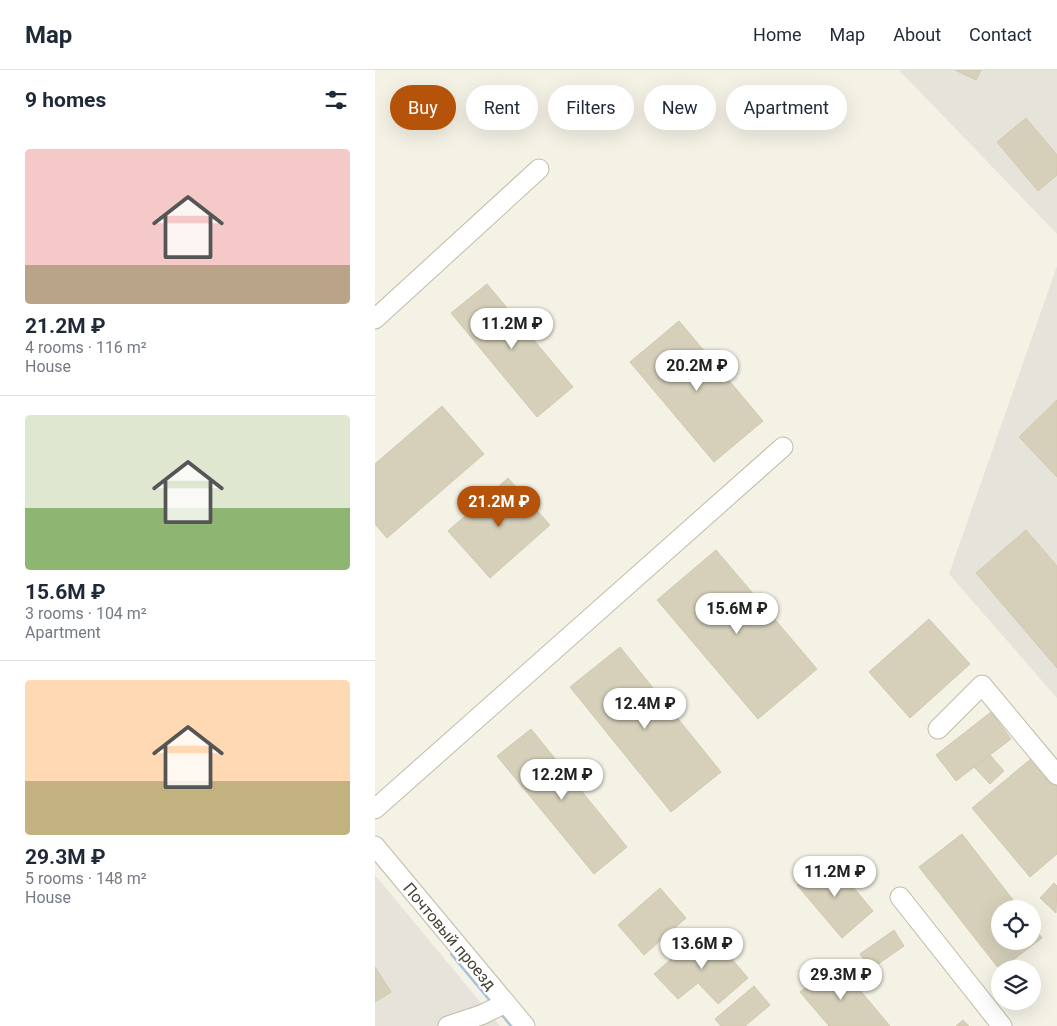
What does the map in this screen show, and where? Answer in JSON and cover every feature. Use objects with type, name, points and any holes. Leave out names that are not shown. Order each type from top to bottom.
[{"type":"street","points":[[375,319],[539,169]]},
{"type":"street","points":[[375,809],[783,447]]},
{"type":"street","points":[[938,728],[981,685],[1057,775]]},
{"type":"street","name":"Почтовый проезд","points":[[377,852],[525,1026]]},
{"type":"street","points":[[900,897],[1002,1026]]},
{"type":"street","points":[[448,1026],[481,1015],[506,1003]]},
{"type":"shaded area","points":[[899,70],[1057,70],[1057,234]]},
{"type":"shaded area","points":[[1057,266],[1057,698],[949,574]]},
{"type":"shaded area","points":[[375,875],[500,1026],[375,1026]]},
{"type":"building","points":[[955,70],[981,70],[976,80]]},
{"type":"building","points":[[1026,118],[1057,155],[1057,175],[1038,191],[997,142]]},
{"type":"building","points":[[487,284],[573,387],[537,417],[451,313]]},
{"type":"building","points":[[679,321],[763,421],[714,462],[630,362]]},
{"type":"building","points":[[1057,400],[1057,477],[1019,437]]},
{"type":"building","points":[[442,406],[484,454],[387,538],[375,524],[375,464]]},
{"type":"building","points":[[508,478],[550,525],[490,578],[448,531]]},
{"type":"building","points":[[1026,530],[1057,566],[1057,668],[976,573]]},
{"type":"building","points":[[716,550],[817,669],[758,719],[657,600]]},
{"type":"building","points":[[929,619],[970,664],[910,718],[869,672]]},
{"type":"building","points":[[620,647],[721,772],[671,812],[570,687]]},
{"type":"building","points":[[991,712],[1011,739],[956,781],[936,755]]},
{"type":"building","points":[[531,729],[627,847],[594,874],[497,756]]},
{"type":"building","points":[[990,755],[1004,771],[990,784],[974,767]]},
{"type":"building","points":[[1033,757],[1057,786],[1057,854],[1030,877],[972,808]]},
{"type":"building","points":[[962,834],[1013,900],[991,900],[991,950],[1026,950],[1013,960],[992,960],[919,867]]},
{"type":"building","points":[[829,858],[873,911],[842,938],[797,885]]},
{"type":"building","points":[[1054,883],[1057,886],[1056,913],[1040,898]]},
{"type":"building","points":[[660,888],[686,918],[644,955],[618,925]]},
{"type":"building","points":[[706,929],[748,978],[718,1004],[698,983],[678,999],[654,974]]},
{"type":"building","points":[[894,930],[904,946],[871,969],[860,954]]},
{"type":"building","points":[[836,962],[890,1026],[829,1026],[800,992]]},
{"type":"building","points":[[375,967],[391,992],[375,1002]]},
{"type":"building","points":[[754,986],[770,1005],[745,1026],[721,1026],[715,1019]]},
{"type":"building","points":[[963,1020],[969,1026],[956,1026]]},
{"type":"waterway","points":[[453,954],[513,1026]]}]
